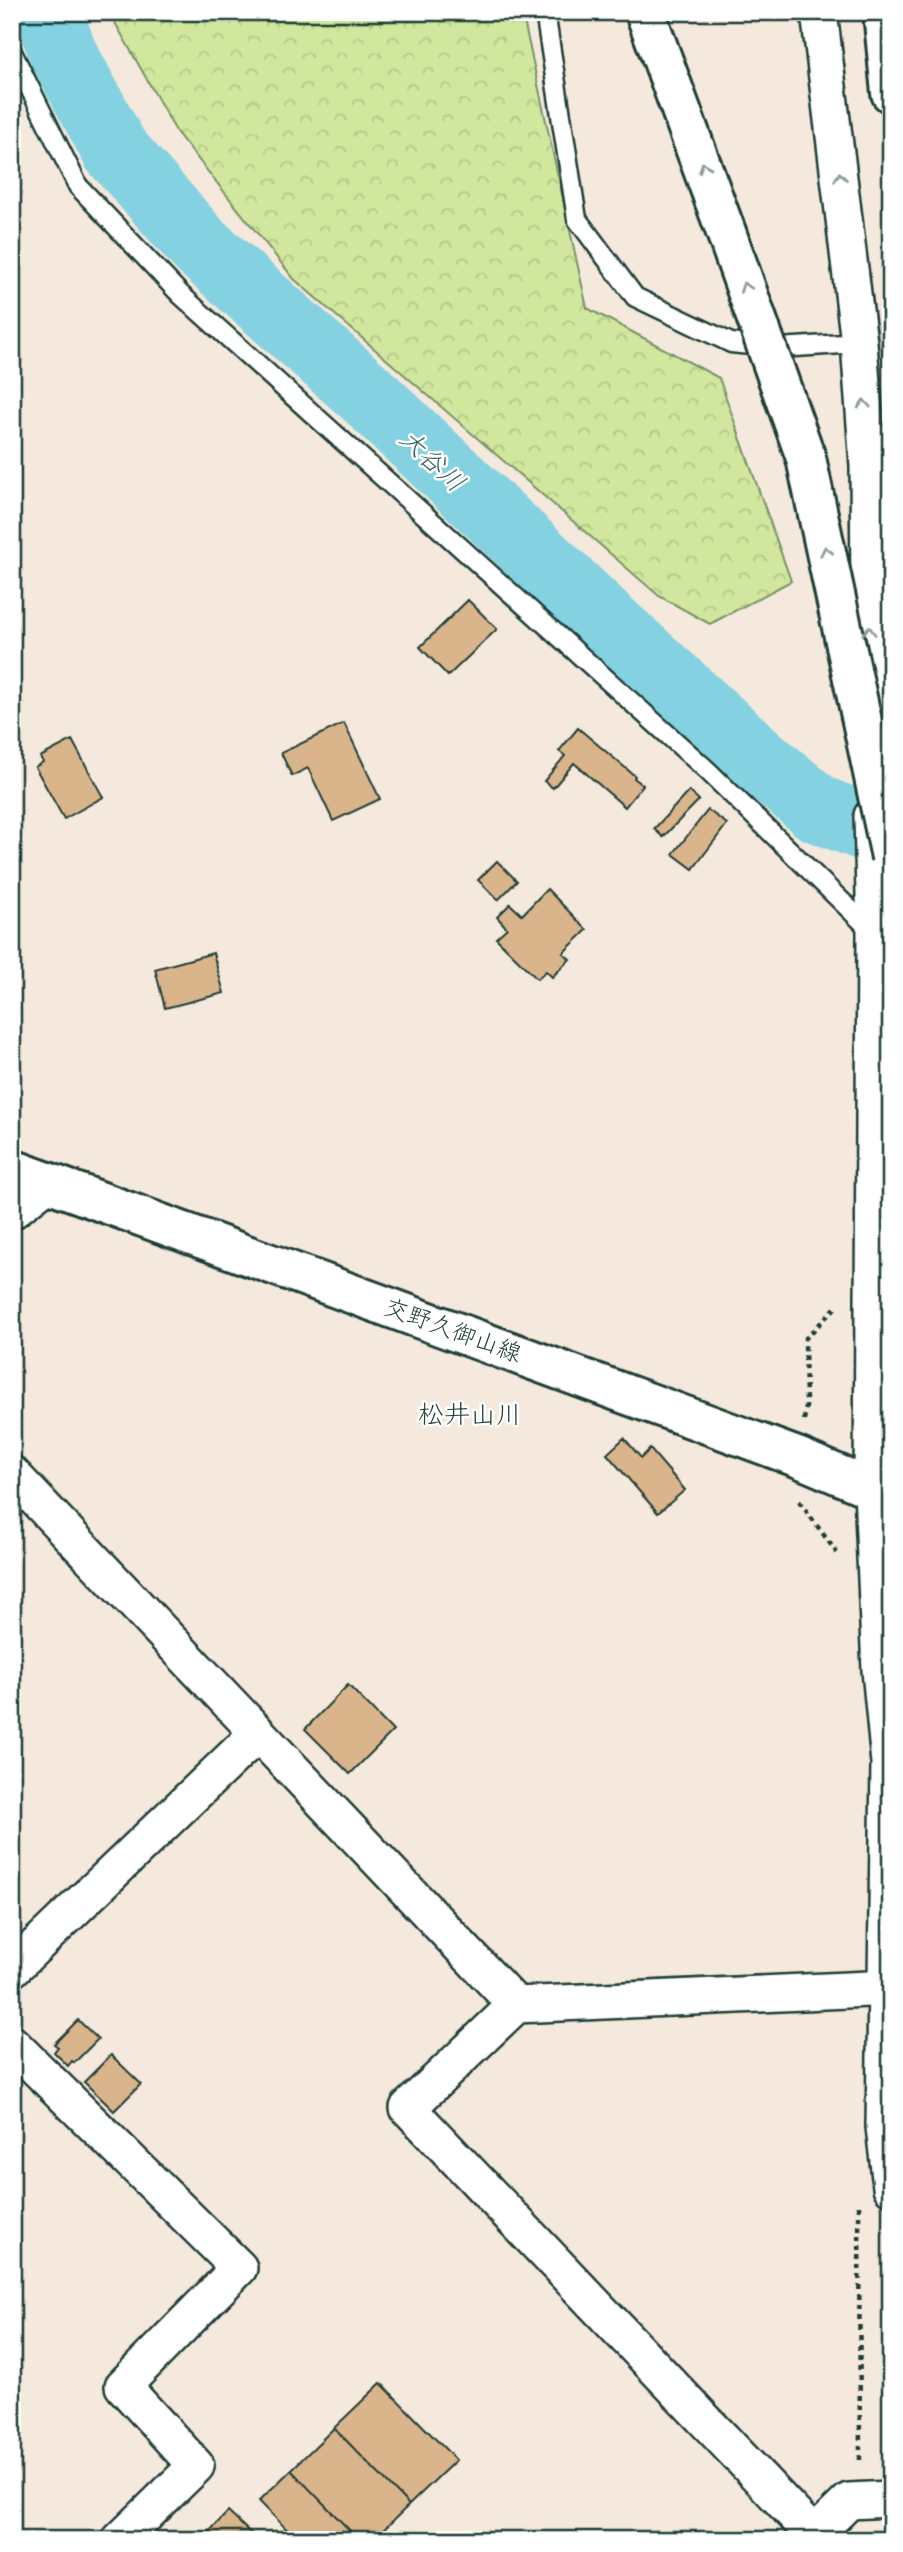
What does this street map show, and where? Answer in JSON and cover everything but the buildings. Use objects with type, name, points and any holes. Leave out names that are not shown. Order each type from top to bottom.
[{"type":"main road","points":[[646,12],[806,458],[882,872]]},
{"type":"main road","points":[[883,12],[891,93]]},
{"type":"main road","name":"交野久御山線","points":[[12,1169],[797,1457],[881,1494]]},
{"type":"street","points":[[819,12],[859,343],[868,466],[872,797],[882,872],[875,934],[881,1494],[880,1670],[889,1763],[884,2127],[891,2187]]},
{"type":"street","points":[[12,1211],[49,1182]]},
{"type":"street","points":[[12,1474],[516,2004]]},
{"type":"street","points":[[12,1969],[258,1733]]},
{"type":"street","points":[[888,1988],[516,2004],[408,2108],[811,2538],[849,2501],[891,2500]]},
{"type":"street","points":[[12,2044],[239,2268],[123,2386],[196,2466],[120,2540]]},
{"type":"lane","points":[[545,12],[577,219],[635,297],[731,343],[779,348],[859,343]]},
{"type":"lane","points":[[12,52],[78,186],[181,295],[708,771],[875,934]]},
{"type":"green space","points":[[109,12],[522,12],[587,308],[719,378],[791,581],[710,624],[659,596],[294,279],[177,133]]},
{"type":"waterway","name":"大谷川","points":[[48,12],[63,53],[115,150],[199,245],[364,392],[608,623],[759,760],[818,809],[891,837]]},
{"type":"tunnel","points":[[859,343],[891,339]]},
{"type":"district","name":"松井山川","points":[[470,1413]]}]
